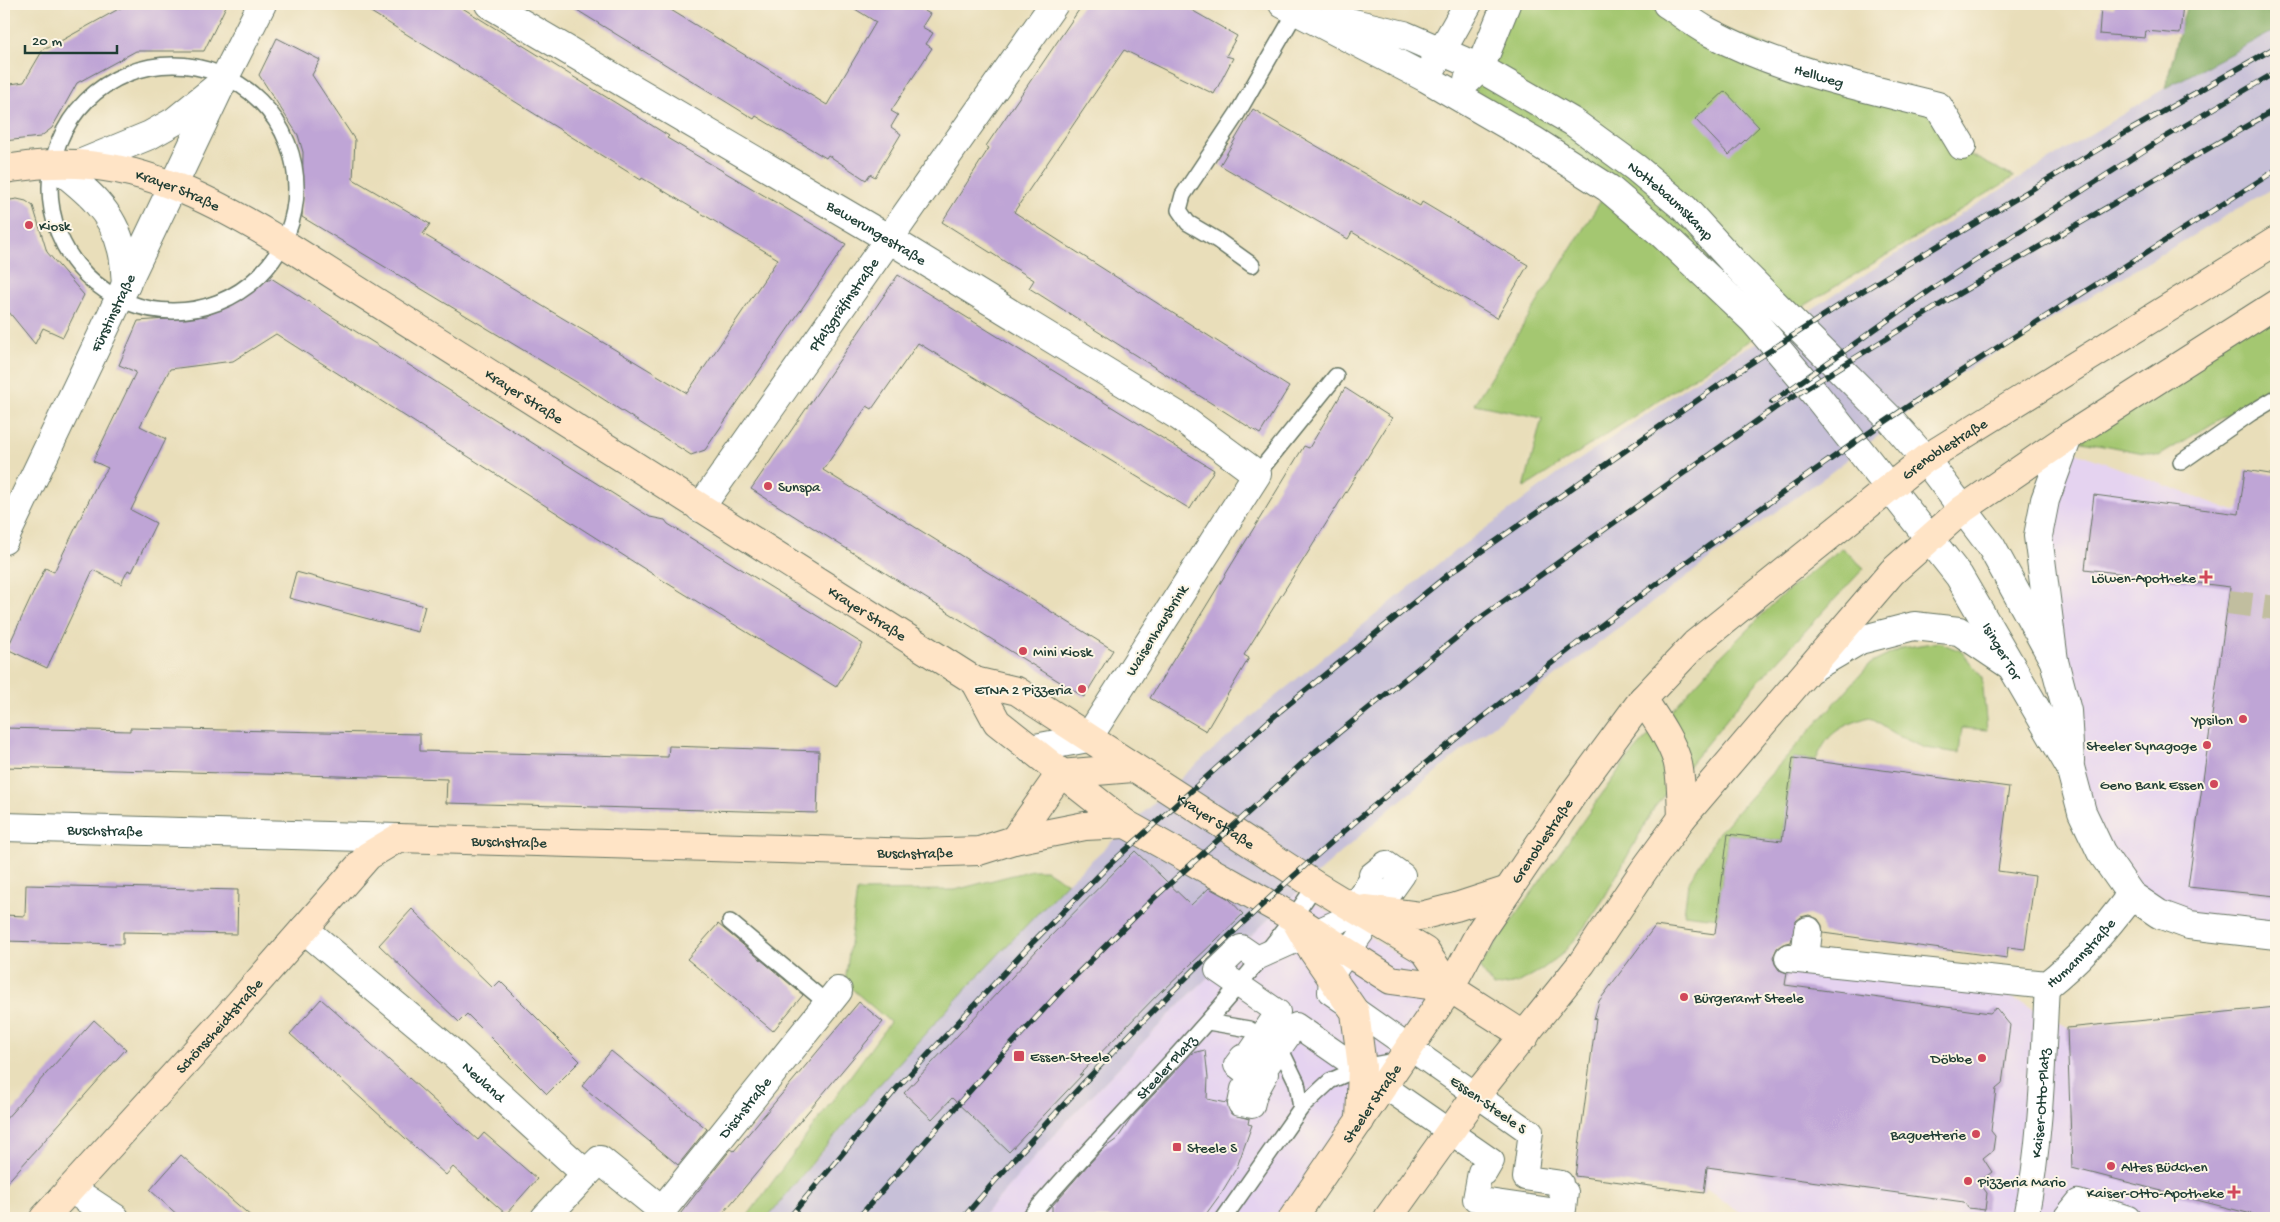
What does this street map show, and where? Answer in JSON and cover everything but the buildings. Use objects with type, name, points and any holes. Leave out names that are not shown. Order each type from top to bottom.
[{"type":"main road","name":"Krayer Straße","points":[[4,169],[65,164],[96,166],[141,174],[174,185],[215,203],[280,241],[975,681],[1017,691],[1315,885],[1425,951],[1450,988],[1525,1036]]},
{"type":"main road","name":"Grenoblestraße","points":[[1450,988],[1480,932],[1573,794],[1643,699],[1695,644],[1924,459],[2276,241]]},
{"type":"main road","points":[[1388,1218],[1471,1102],[1582,963],[1644,870],[1682,818],[1892,572],[1963,509],[2068,437],[2276,304]]},
{"type":"main road","name":"Krayer Straße","points":[[975,681],[997,722],[1060,774],[1126,824],[1294,918],[1391,980],[1450,988]]},
{"type":"main road","points":[[1643,699],[1677,759],[1682,818]]},
{"type":"main road","points":[[1014,840],[1060,774],[1133,768]]},
{"type":"main road","name":"Buschstraße","points":[[398,838],[918,853],[980,851],[1014,840],[1085,826],[1126,824]]},
{"type":"main road","name":"Schönscheidtstraße","points":[[44,1218],[368,856],[398,838]]},
{"type":"main road","name":"Krayer Straße","points":[[1351,907],[1420,916],[1456,907],[1508,890]]},
{"type":"main road","points":[[1294,918],[1313,951],[1355,1012],[1362,1067],[1360,1121]]},
{"type":"main road","name":"Steeler Straße","points":[[1293,1218],[1450,988]]},
{"type":"street","name":"Fürstinstraße","points":[[4,540],[224,79],[262,4]]},
{"type":"street","name":"Bewerungestraße","points":[[490,4],[889,239],[1180,417],[1257,474]]},
{"type":"street","name":"Pfalzgräfinstraße","points":[[700,508],[1054,4]]},
{"type":"street","points":[[1426,78],[1468,4]]},
{"type":"street","points":[[1454,93],[1480,68],[1506,4]]},
{"type":"street","name":"Hellweg","points":[[1667,4],[1708,31],[1764,58],[1838,81],[1938,106],[1962,146]]},
{"type":"street","name":"Nottebaumskamp","points":[[1290,7],[1404,35],[1480,68],[1572,122],[1636,168],[1684,208],[1738,266],[1891,420],[1963,509]]},
{"type":"street","name":"Nottebaumskamp","points":[[1290,7],[1454,93],[1608,188],[1662,234],[1753,320],[1889,486],[1928,539]]},
{"type":"street","name":"Fürstinstraße","points":[[65,164],[150,135],[175,121],[224,79]]},
{"type":"street","points":[[65,164],[97,200],[108,216],[122,249],[123,292]]},
{"type":"street","name":"Isinger Tor","points":[[2068,437],[2045,500],[2038,536],[2054,661],[2067,711],[2070,767],[2082,812],[2101,852],[2131,895]]},
{"type":"street","name":"Waisenhausbrink","points":[[1088,738],[1257,474]]},
{"type":"street","name":"Isinger Tor","points":[[1963,509],[1991,546],[2054,661]]},
{"type":"street","name":"Isinger Tor","points":[[1928,539],[1959,576],[2070,767]]},
{"type":"street","points":[[1807,671],[1860,640],[1914,626],[1959,631],[2014,668]]},
{"type":"street","points":[[1030,750],[1088,738]]},
{"type":"street","name":"Buschstraße","points":[[4,827],[398,838]]},
{"type":"street","name":"Essen-Steele S","points":[[1386,864],[1394,869],[1402,875],[1331,976],[1330,992],[1525,1129],[1531,1130],[1525,1178],[1561,1183],[1560,1191],[1566,1192],[1564,1208],[1558,1208],[1557,1211],[1475,1199],[1480,1172],[1485,1172],[1492,1161],[1296,1025],[1265,1069],[1266,1074],[1255,1094],[1252,1106],[1240,1104],[1242,1089],[1252,1077],[1236,1065],[1242,1057],[1247,1057],[1278,1012],[1218,970],[1241,947],[1257,958],[1344,919],[1373,877],[1371,875],[1386,864]]},
{"type":"street","points":[[2131,895],[2158,914],[2189,925],[2276,935]]},
{"type":"street","name":"Humannstraße","points":[[1808,931],[1797,959],[2047,985],[2073,965],[2103,933],[2131,895]]},
{"type":"street","name":"Neuland","points":[[304,929],[455,1055],[586,1174]]},
{"type":"street","name":"Kaiser-Otto-Platz","points":[[2026,1218],[2040,1115],[2047,985]]},
{"type":"street","name":"Dischstraße","points":[[586,1174],[600,1160],[662,1210],[833,997]]},
{"type":"street","points":[[545,1218],[586,1174]]},
{"type":"street","points":[[71,1189],[115,1218]]},
{"type":"street","points":[[2065,1218],[2078,1202],[2128,1218]]},
{"type":"lane","points":[[1252,265],[1217,240],[1188,223],[1178,210],[1183,195],[1237,114],[1290,7]]},
{"type":"lane","points":[[199,66],[224,79],[252,91],[270,113],[290,148],[295,176],[292,212],[280,241],[261,273],[231,298],[200,310],[156,312],[123,292],[91,281],[70,257],[58,236],[50,204],[65,164],[66,134],[88,93],[143,67],[199,66]]},
{"type":"lane","points":[[1257,474],[1336,376]]},
{"type":"lane","points":[[2182,462],[2250,413],[2276,398]]},
{"type":"lane","points":[[1208,1022],[1294,918],[1315,885]]},
{"type":"lane","name":"Dischstraße","points":[[730,922],[833,997]]},
{"type":"lane","name":"Steeler Platz","points":[[1029,1218],[1081,1158],[1208,1022],[1249,1029],[1279,1046],[1297,1083],[1301,1108]]},
{"type":"lane","points":[[1224,1218],[1301,1108],[1330,1081],[1362,1067],[1402,1060]]},
{"type":"shaded area","points":[[2276,22],[2276,186],[1953,378],[1825,477],[1715,555],[1540,688],[1390,809],[1296,893],[1179,1005],[1066,1122],[981,1218],[767,1218],[891,1070],[978,975],[1067,883],[1186,773],[1271,700],[1439,563],[1557,475],[1734,354],[1771,336],[1887,260],[2165,88]]},
{"type":"shaded area","points":[[2073,451],[2237,512],[2260,484],[2276,483],[2276,929],[2192,918],[2133,890],[2087,809],[2043,537]]},
{"type":"shaded area","points":[[1296,893],[1357,928],[1446,987],[1284,1218],[981,1218],[1066,1122],[1179,1005]]},
{"type":"shaded area","points":[[1711,955],[1987,984],[2103,1046],[2273,1180],[2276,1160],[2276,1218],[1747,1218],[1687,1174]]},
{"type":"green space","points":[[1509,4],[1660,4],[1935,109],[1955,147],[2014,177],[1794,312],[1767,333],[1677,237],[1459,94]]},
{"type":"green space","points":[[2187,4],[2276,4],[2276,30],[2165,88]]},
{"type":"green space","points":[[1607,191],[1760,334],[1524,488],[1542,418],[1474,404]]},
{"type":"green space","points":[[2276,307],[2276,385],[2159,456],[2072,439]]},
{"type":"green space","points":[[1842,548],[1864,568],[1754,686],[1654,808],[1603,900],[1579,935],[1561,955],[1541,970],[1518,983],[1494,987],[1479,967],[1624,763],[1722,655],[1781,596]]},
{"type":"green space","points":[[1938,642],[1961,651],[1982,677],[1987,730],[1962,728],[1959,753],[1925,748],[1896,735],[1869,717],[1842,727],[1826,742],[1816,760],[1793,758],[1782,841],[1728,834],[1717,918],[1684,914],[1688,883],[1719,832],[1870,664],[1902,648]]},
{"type":"green space","points":[[1032,870],[1046,870],[1067,883],[913,1047],[839,1131],[767,1218],[746,1218],[890,1022],[845,983],[857,891],[955,890]]},
{"type":"tunnel","points":[[2228,602],[2276,608]]},
{"type":"railway","points":[[789,1218],[897,1088],[1033,942],[1109,865],[1280,711],[1449,574],[1745,367],[1846,301],[2127,132],[2276,47]]},
{"type":"railway","points":[[1772,402],[1936,286],[2157,142],[2276,72]]},
{"type":"railway","points":[[858,1218],[998,1059],[1071,980],[1154,898],[1316,751],[1483,616],[1775,408],[1946,301],[2276,109]]},
{"type":"railway","points":[[963,1218],[1058,1110],[1210,955],[1315,857],[1479,720],[1648,590],[1877,427],[1990,352],[2276,170]]},
{"type":"place","name":"Kiosk","points":[[29,225]]},
{"type":"place","name":"Sunspa","points":[[768,486]]},
{"type":"place","name":"Löwen-Apotheke","points":[[2206,577]]},
{"type":"place","name":"Mini Kiosk","points":[[1023,651]]},
{"type":"place","name":"ETNA 2 Pizzeria","points":[[1082,689]]},
{"type":"place","name":"Ypsilon","points":[[2243,719]]},
{"type":"place","name":"Steeler Synagoge","points":[[2207,745]]},
{"type":"place","name":"Geno Bank Essen","points":[[2214,784]]},
{"type":"place","name":"Bürgeramt Steele","points":[[1684,997]]},
{"type":"place","name":"Essen-Steele","points":[[1019,1056]]},
{"type":"place","name":"Döbbe","points":[[1982,1058]]},
{"type":"place","name":"Baguetterie","points":[[1976,1134]]},
{"type":"place","name":"Steele S","points":[[1177,1147]]},
{"type":"place","name":"Altes Büdchen","points":[[2111,1166]]},
{"type":"place","name":"Pizzeria Mario","points":[[1968,1181]]},
{"type":"place","name":"Kaiser-Otto-Apotheke","points":[[2234,1192]]}]
